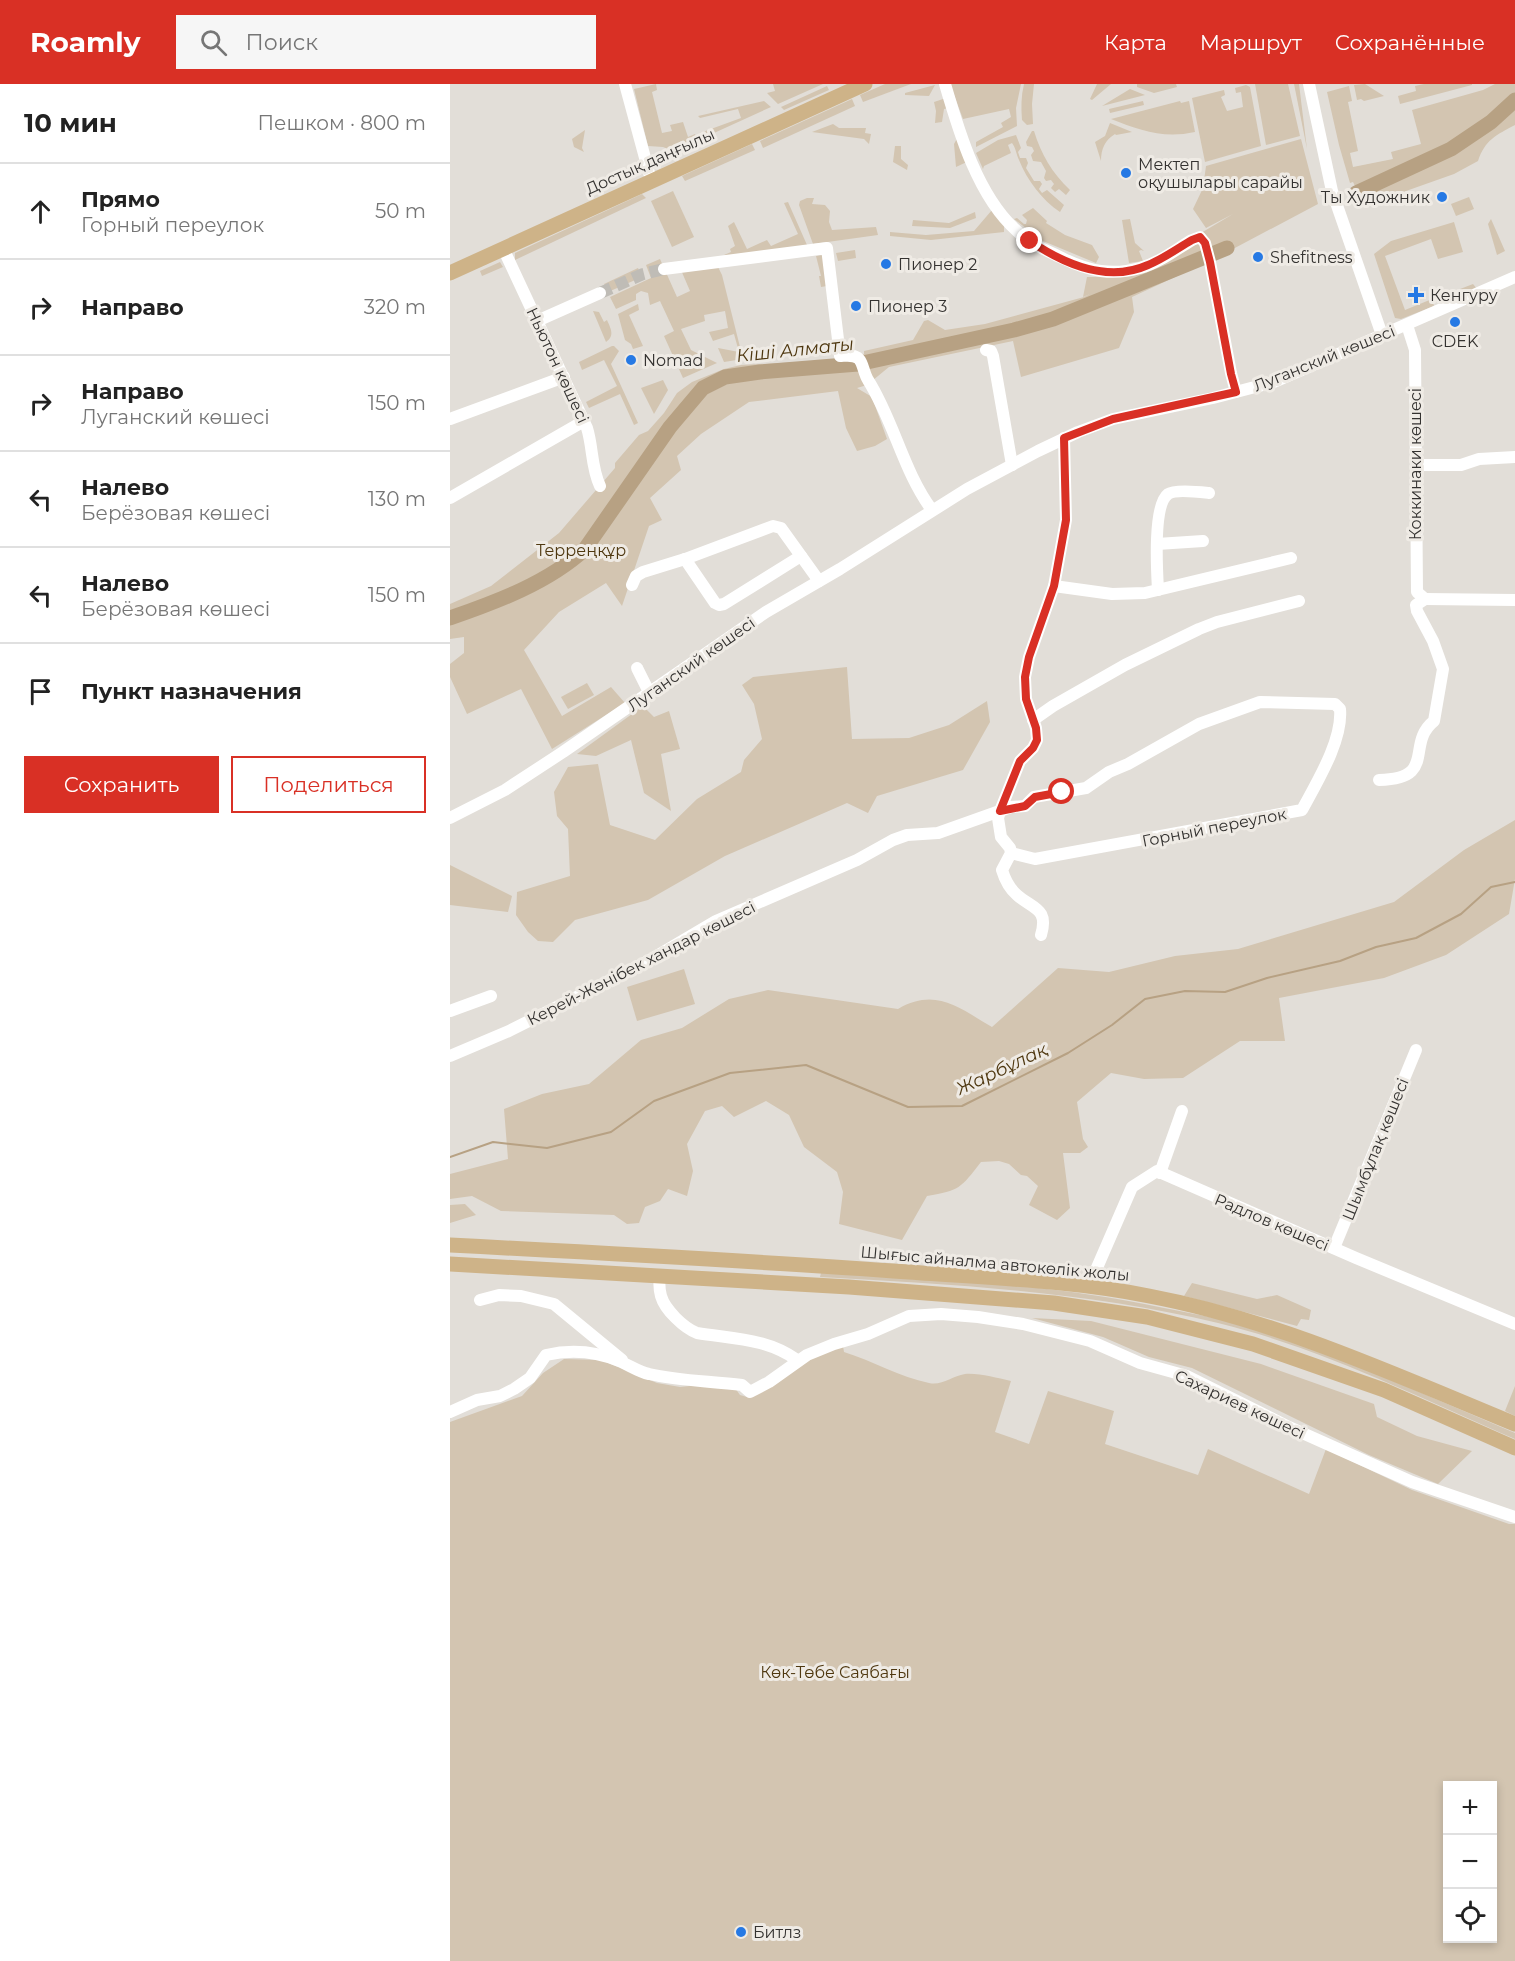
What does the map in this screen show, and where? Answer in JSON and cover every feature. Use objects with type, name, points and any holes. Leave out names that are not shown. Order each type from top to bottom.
[{"type":"main road","name":"Достық даңғылы","points":[[450,273],[864,84]]},
{"type":"main road","name":"Шығыс айналма автокөлік жолы","points":[[450,1245],[774,1263],[1092,1287],[1150,1296],[1262,1324],[1394,1374],[1515,1424]]},
{"type":"main road","points":[[450,1264],[820,1285],[1054,1303],[1147,1317],[1253,1344],[1384,1390],[1515,1448]]},
{"type":"street","points":[[625,84],[651,180]]},
{"type":"street","points":[[945,84],[961,134],[988,194],[1005,220],[1033,243],[1090,270],[1112,273],[1147,266],[1200,237],[1206,246],[1210,262],[1236,392]]},
{"type":"street","points":[[1309,84],[1325,160],[1382,335]]},
{"type":"street","name":"Ньютон көшесі","points":[[503,248],[584,422],[591,442],[592,463],[600,486]]},
{"type":"street","points":[[664,269],[827,248],[840,356],[852,356],[861,365],[868,382],[880,400],[911,477],[932,510]]},
{"type":"street","name":"Луганский көшесі","points":[[450,818],[505,790],[766,612],[932,510],[1064,438],[1113,419],[1274,382],[1515,277]]},
{"type":"street","points":[[537,321],[600,293]]},
{"type":"street","name":"Коккинаки көшесі","points":[[1407,325],[1415,350],[1417,592],[1425,599]]},
{"type":"street","points":[[986,350],[991,351],[993,356],[1012,465]]},
{"type":"street","points":[[450,419],[564,377]]},
{"type":"street","points":[[450,498],[584,422]]},
{"type":"street","points":[[1041,935],[1044,925],[1039,909],[1009,887],[1004,876],[1002,870],[1011,853],[1010,848],[1001,837],[998,818],[1020,761],[1033,748],[1037,740],[1026,699],[1025,677],[1029,657],[1054,586],[1066,520],[1064,438]]},
{"type":"street","points":[[1416,465],[1461,465],[1479,459],[1515,457]]},
{"type":"street","points":[[1158,590],[1157,544],[1159,516],[1163,500],[1168,494],[1176,492],[1209,493]]},
{"type":"street","points":[[632,585],[636,576],[644,572],[773,526],[781,528],[819,581]]},
{"type":"street","points":[[1157,544],[1203,541]]},
{"type":"street","points":[[685,559],[715,603],[719,605],[801,556]]},
{"type":"street","points":[[1054,586],[1112,594],[1130,594],[1158,590],[1291,558]]},
{"type":"street","points":[[1379,780],[1403,777],[1413,771],[1417,765],[1427,727],[1434,721],[1443,669],[1437,649],[1416,605],[1425,599],[1515,600]]},
{"type":"street","points":[[1033,720],[1125,665],[1199,629],[1218,622],[1299,602]]},
{"type":"street","points":[[637,668],[649,692]]},
{"type":"street","name":"Горный переулок","points":[[1000,811],[1025,806],[1035,797],[1086,788],[1109,772],[1128,764],[1199,724],[1260,702],[1335,704],[1340,709],[1341,722],[1325,765],[1302,810],[1035,858],[1011,853]]},
{"type":"street","name":"Керей-Жәнібек хандар көшесі","points":[[450,1056],[509,1031],[650,960],[716,921],[857,860],[893,840],[907,835],[938,833],[1000,811]]},
{"type":"street","points":[[450,1011],[491,996]]},
{"type":"street","name":"Шымбұлақ көшесі","points":[[1334,1248],[1416,1050]]},
{"type":"street","points":[[1092,1287],[1096,1270],[1132,1186],[1157,1172],[1160,1173],[1182,1111]]},
{"type":"street","name":"Радлов көшесі","points":[[1160,1173],[1515,1324]]},
{"type":"street","points":[[660,1276],[660,1295],[663,1302],[688,1330],[697,1334],[762,1342],[786,1352],[797,1360]]},
{"type":"street","points":[[480,1300],[499,1295],[521,1296],[554,1304],[628,1365]]},
{"type":"street","name":"Сахариев көшесі","points":[[450,1412],[477,1400],[500,1396],[530,1378],[546,1355],[579,1351],[596,1353],[646,1374],[742,1384],[750,1392],[784,1372],[797,1360],[834,1344],[876,1332],[909,1316],[941,1314],[978,1317],[1023,1324],[1090,1341],[1140,1363],[1187,1376],[1289,1427],[1412,1482],[1515,1517]]},
{"type":"green space","points":[[656,84],[657,90],[652,92],[662,133],[672,131],[670,125],[683,122],[688,137],[695,134],[698,141],[673,151],[663,147],[648,146],[634,89]]},
{"type":"green space","points":[[773,84],[823,84],[778,104],[767,93],[775,91]]},
{"type":"green space","points":[[885,84],[911,84],[863,102],[860,95]]},
{"type":"green space","points":[[950,84],[1021,84],[1016,108],[1017,126],[976,147],[976,142],[1003,127],[1001,123],[1011,117],[1009,109],[963,119]]},
{"type":"green space","points":[[1024,84],[1034,84],[1033,124],[1027,125],[1022,120],[1021,102]]},
{"type":"green space","points":[[1097,84],[1111,84],[1092,100],[1090,99]]},
{"type":"green space","points":[[1137,84],[1176,84],[1177,87],[1154,93],[1137,87]]},
{"type":"green space","points":[[1255,84],[1288,84],[1300,136],[1266,145]]},
{"type":"green space","points":[[1294,84],[1299,84],[1307,149]]},
{"type":"green space","points":[[1365,84],[1384,96],[1364,101],[1357,100],[1354,85]]},
{"type":"green space","points":[[1424,84],[1472,85],[1400,104],[1398,96],[1416,91],[1415,86]]},
{"type":"green space","points":[[1495,84],[1515,84],[1515,125],[1492,139],[1484,148],[1478,161],[1454,174],[1358,208],[1355,197],[1359,194],[1353,182],[1350,183],[1327,92],[1349,86],[1352,101],[1348,102],[1358,151],[1350,153],[1353,167],[1393,159],[1391,152],[1421,144],[1412,110],[1483,90]]},
{"type":"green space","points":[[935,85],[929,96],[905,95],[905,93]]},
{"type":"green space","points":[[1246,85],[1250,87],[1261,146],[1205,162],[1192,98],[1224,90],[1225,95],[1221,97],[1227,111],[1243,107],[1241,92],[1236,93],[1235,88]]},
{"type":"green space","points":[[827,86],[829,90],[784,110],[781,107]]},
{"type":"green space","points":[[1130,89],[1145,95],[1102,106]]},
{"type":"green space","points":[[946,98],[948,108],[944,109],[942,122],[935,123],[934,102]]},
{"type":"green space","points":[[852,99],[855,106],[763,148],[760,141]]},
{"type":"green space","points":[[764,101],[771,107],[703,138],[700,133],[741,118],[738,109],[700,118],[698,116]]},
{"type":"green space","points":[[1143,101],[1144,105],[1110,113],[1109,109]]},
{"type":"green space","points":[[1180,101],[1181,103],[1189,101],[1195,132],[1162,134],[1141,130],[1111,119]]},
{"type":"green space","points":[[1110,123],[1132,132],[1115,134],[1109,139],[1103,149],[1101,161],[1095,142],[1105,136]]},
{"type":"green space","points":[[833,124],[839,128],[866,128],[865,133],[871,134],[869,144],[864,139],[812,132]]},
{"type":"green space","points":[[585,130],[582,148],[584,152],[574,147],[572,139]]},
{"type":"green space","points":[[1032,131],[1048,163],[1070,190],[1066,195],[1059,189],[1055,192],[1051,188],[1054,184],[1051,180],[1046,181],[1044,178],[1046,171],[1041,162],[1033,161],[1031,155],[1034,151],[1032,147],[1027,146],[1026,142]]},
{"type":"green space","points":[[959,135],[969,161],[956,167],[954,144]]},
{"type":"green space","points":[[1016,135],[1021,148],[1018,152],[1020,158],[1026,158],[1028,163],[1026,168],[1034,181],[1040,181],[1042,184],[1039,189],[1042,193],[1047,190],[1064,205],[1060,212],[1041,196],[1031,182],[1012,143],[1008,145],[1011,153],[984,166],[983,169],[976,153],[998,140]]},
{"type":"green space","name":"Терреңқұр","points":[[1301,139],[1318,204],[1216,258],[1132,297],[1134,312],[1119,348],[1021,377],[1013,341],[889,367],[867,385],[857,388],[872,397],[887,439],[875,446],[857,451],[846,428],[838,391],[749,402],[701,434],[677,456],[681,470],[650,498],[662,520],[649,526],[622,606],[606,583],[559,612],[524,650],[562,716],[611,687],[625,703],[552,749],[521,689],[467,714],[450,677],[450,664],[464,653],[464,637],[450,639],[450,604],[491,586],[559,533],[615,468],[615,463],[639,435],[648,431],[677,393],[692,382],[741,365],[838,360],[864,354],[864,351],[913,340],[924,321],[928,320],[945,330],[985,324],[1084,297],[1090,294],[1083,297],[1087,277],[1113,277],[1201,233],[1233,214],[1206,228],[1193,209],[1203,188],[1206,166]]},
{"type":"green space","points":[[752,144],[755,150],[685,181],[682,176]]},
{"type":"green space","points":[[895,146],[901,146],[901,159],[908,165],[907,170],[893,162]]},
{"type":"green space","points":[[673,191],[694,237],[672,247],[651,201]]},
{"type":"green space","points":[[642,194],[646,198],[515,260],[515,253]]},
{"type":"green space","points":[[1469,197],[1474,209],[1456,216],[1451,204]]},
{"type":"green space","points":[[814,198],[812,204],[825,205],[830,211],[829,222],[832,230],[876,227],[878,235],[813,244],[799,205],[800,201]]},
{"type":"green space","points":[[788,202],[807,245],[733,257],[724,255],[731,252],[730,249],[735,246],[728,226],[734,222],[747,249],[767,240],[771,246],[798,234],[784,203]]},
{"type":"green space","points":[[1033,208],[1047,221],[1046,223],[1065,235],[1092,245],[1099,257],[1096,263],[1043,241],[1014,219],[1017,218],[1026,224],[1027,220],[1022,215]]},
{"type":"green space","points":[[992,210],[1004,225],[1004,232],[931,240],[890,236],[890,232],[926,235],[974,231]]},
{"type":"green space","points":[[975,212],[976,218],[950,228],[912,226],[913,220],[949,223]]},
{"type":"green space","points":[[1130,219],[1135,243],[1144,251],[1139,251],[1143,261],[1129,263],[1122,220]]},
{"type":"green space","points":[[1491,219],[1505,251],[1497,255],[1488,224]]},
{"type":"green space","points":[[1454,222],[1463,252],[1438,259],[1431,239],[1385,256],[1405,310],[1432,299],[1434,306],[1401,319],[1395,318],[1374,254],[1391,241]]},
{"type":"green space","points":[[855,250],[856,258],[838,261],[836,253]]},
{"type":"green space","points":[[823,255],[827,286],[821,287],[816,256]]},
{"type":"green space","points":[[660,259],[677,297],[690,291],[681,270],[717,265],[722,275],[743,359],[724,362],[718,348],[739,352],[734,334],[713,341],[709,332],[728,328],[725,311],[704,315],[705,321],[681,329],[691,350],[717,363],[683,378],[664,336],[674,331],[660,301],[650,305],[648,293],[641,291],[636,294],[636,300],[616,309],[610,297],[651,278],[646,265]]},
{"type":"green space","points":[[500,262],[503,267],[482,276],[480,271]]},
{"type":"green space","points":[[638,268],[642,277],[608,292],[604,284]]},
{"type":"green space","points":[[1473,284],[1477,289],[1439,305],[1437,298]]},
{"type":"green space","points":[[638,304],[639,310],[629,315],[643,346],[633,349],[631,344],[625,340],[618,314]]},
{"type":"green space","points":[[593,311],[599,312],[604,322],[607,320],[610,326],[611,335],[606,342]]},
{"type":"green space","points":[[612,346],[619,351],[611,364],[638,423],[634,425],[620,394],[589,408],[586,402],[617,386],[604,360],[582,370],[579,362]]},
{"type":"green space","points":[[663,380],[668,390],[654,414],[641,388]]},
{"type":"green space","points":[[847,667],[852,739],[909,738],[949,725],[987,701],[990,722],[963,770],[877,796],[868,813],[847,803],[725,856],[648,900],[575,920],[553,942],[538,941],[528,932],[516,915],[517,892],[570,876],[568,829],[557,816],[554,792],[568,767],[598,764],[610,825],[655,840],[697,799],[741,772],[744,760],[762,739],[754,704],[742,685],[753,677]]},
{"type":"green space","points":[[587,683],[594,695],[568,709],[561,697]]},
{"type":"green space","points":[[643,706],[654,717],[669,711],[680,749],[661,754],[671,811],[644,793],[631,740],[596,756],[577,754]]},
{"type":"green space","points":[[1515,820],[1515,879],[1509,914],[1446,955],[1384,978],[1279,998],[1285,1041],[1240,1041],[1183,1078],[1144,1079],[1111,1073],[1077,1102],[1083,1139],[1088,1147],[1080,1153],[1063,1153],[1070,1208],[1057,1220],[1029,1205],[1038,1186],[1009,1164],[999,1161],[981,1162],[958,1187],[927,1196],[902,1240],[839,1224],[843,1192],[837,1172],[804,1147],[789,1115],[766,1101],[734,1117],[722,1106],[705,1111],[687,1144],[693,1171],[687,1196],[668,1189],[660,1201],[645,1207],[639,1223],[627,1224],[614,1215],[501,1211],[472,1196],[450,1199],[450,1174],[508,1159],[504,1109],[542,1094],[589,1084],[641,1040],[682,1028],[729,999],[768,990],[898,1009],[924,1000],[936,1000],[958,1007],[992,1027],[1058,968],[1109,972],[1175,956],[1238,949],[1394,902],[1464,850]]},
{"type":"green space","points":[[450,865],[512,896],[508,912],[450,905]]},
{"type":"green space","points":[[684,969],[695,1004],[637,1021],[627,987]]},
{"type":"green space","points":[[465,1204],[476,1215],[450,1223],[450,1205]]},
{"type":"green space","points":[[821,1273],[950,1280],[1036,1288],[1122,1300],[1215,1318],[1260,1331],[1370,1372],[1515,1433],[1515,1439],[1332,1360],[1256,1333],[1218,1323],[1169,1312],[1070,1297],[970,1286],[820,1277]]},
{"type":"green space","points":[[1192,1283],[1257,1299],[1277,1295],[1311,1310],[1309,1320],[1301,1319],[1297,1326],[1184,1296]]},
{"type":"green space","points":[[1032,1318],[1091,1321],[1261,1364],[1374,1404],[1377,1417],[1417,1436],[1472,1451],[1438,1484],[1369,1455],[1192,1368],[1149,1357],[1103,1337]]},
{"type":"green space","name":"Көк-Төбе Саябағы","points":[[843,1346],[844,1352],[929,1383],[938,1383],[965,1374],[1011,1381],[995,1432],[1029,1444],[1048,1391],[1114,1411],[1105,1444],[1198,1475],[1208,1449],[1309,1494],[1326,1449],[1412,1490],[1509,1524],[1515,1524],[1515,1961],[450,1961],[450,1422],[522,1396],[543,1373],[564,1359],[601,1360],[657,1383],[680,1387],[717,1383],[735,1388],[740,1395],[747,1397],[805,1359]]},
{"type":"green space","points":[[1515,1386],[1515,1416],[1505,1411]]},
{"type":"waterway","name":"Кіші Алматы","points":[[1356,193],[1451,149],[1491,122],[1515,100]]},
{"type":"waterway","name":"Кіші Алматы","points":[[450,618],[538,582],[585,549],[670,427],[703,388],[725,377],[858,364],[1014,330],[1053,319],[1227,248]]},
{"type":"waterway","name":"Жарбұлақ","points":[[450,1157],[493,1142],[547,1148],[611,1132],[654,1101],[730,1073],[806,1065],[908,1107],[962,1106],[1068,1053],[1112,1025],[1145,999],[1185,991],[1225,992],[1267,978],[1340,961],[1376,947],[1416,938],[1461,914],[1491,887],[1515,882]]},
{"type":"tunnel","points":[[600,293],[643,274],[664,269]]},
{"type":"place","name":"Мектеп оқушылары сарайы","points":[[1126,173]]},
{"type":"place","name":"Ты Художник","points":[[1442,197]]},
{"type":"place","name":"Shefitness","points":[[1258,257]]},
{"type":"place","name":"Пионер 2","points":[[886,264]]},
{"type":"place","name":"Кенгуру","points":[[1416,295]]},
{"type":"place","name":"Пионер 3","points":[[856,306]]},
{"type":"place","name":"CDEK","points":[[1455,322]]},
{"type":"place","name":"Nomad","points":[[631,360]]},
{"type":"place","name":"Битлз","points":[[741,1932]]},
{"type":"route","points":[[1030,241],[1079,266],[1112,273],[1147,266],[1200,237],[1205,243],[1210,262],[1236,392],[1113,419],[1064,438],[1066,520],[1054,586],[1029,657],[1025,677],[1026,699],[1036,728],[1037,740],[1033,748],[1020,761],[1000,811],[1025,806],[1035,797],[1048,793],[1062,792]]}]
